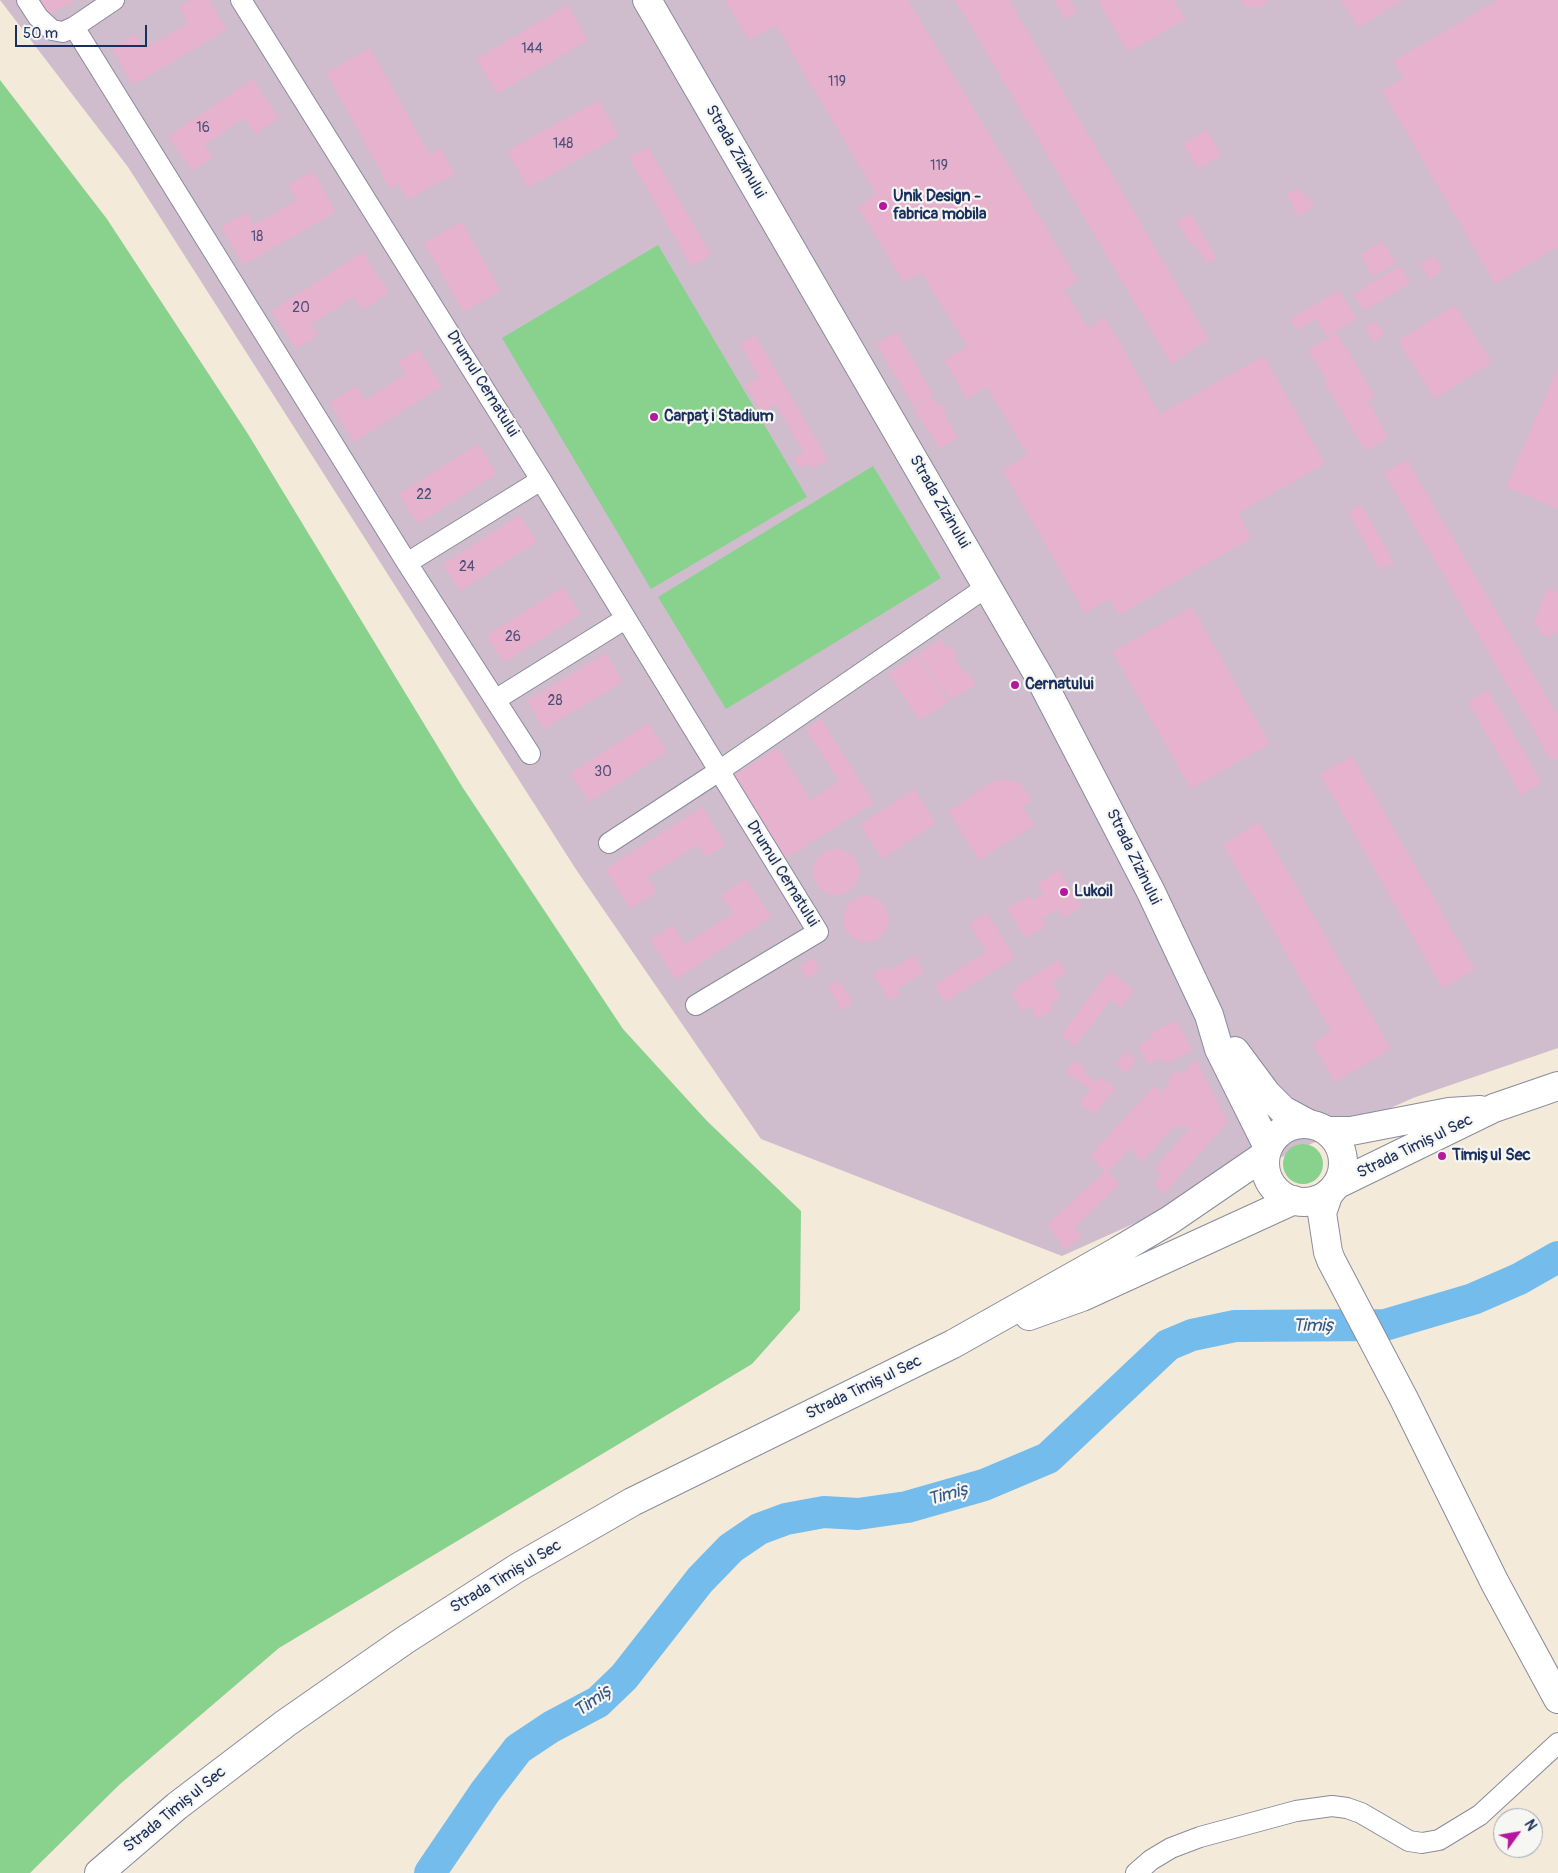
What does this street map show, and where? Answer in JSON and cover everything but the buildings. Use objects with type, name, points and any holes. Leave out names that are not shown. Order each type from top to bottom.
[{"type":"main road","name":"Strada Zizinului","points":[[648,0],[1040,678],[1110,811],[1209,1015],[1219,1049],[1266,1151]]},
{"type":"main road","name":"Strada Zizinului","points":[[1209,1015],[1267,1094],[1283,1110],[1317,1127]]},
{"type":"main road","name":"Strada Timișul Sec","points":[[1333,1189],[1494,1108],[1558,1086]]},
{"type":"main road","name":"Strada Timișul Sec","points":[[1317,1127],[1352,1131],[1449,1112],[1494,1108]]},
{"type":"main road","points":[[1329,1256],[1322,1213],[1341,1174],[1343,1162],[1341,1150],[1335,1140],[1317,1127],[1294,1124],[1283,1129],[1274,1137],[1266,1151],[1266,1172],[1273,1187],[1279,1193],[1297,1201],[1311,1201],[1333,1189]]},
{"type":"main road","name":"Strada Timișul Sec","points":[[99,1873],[177,1806],[286,1723],[405,1640],[517,1568],[640,1498],[953,1344],[1148,1233],[1266,1151]]},
{"type":"main road","name":"Strada Timișul Sec","points":[[953,1344],[1082,1297],[1297,1201]]},
{"type":"main road","points":[[1297,1201],[1316,1238],[1329,1256],[1404,1399],[1495,1583],[1558,1699]]},
{"type":"street","points":[[28,0],[38,17],[52,30],[63,32],[74,27],[114,0]]},
{"type":"street","name":"Drumul Cernatului","points":[[241,0],[541,480],[818,932],[696,1005]]},
{"type":"street","points":[[74,27],[407,563],[530,754]]},
{"type":"street","points":[[407,563],[541,480]]},
{"type":"street","points":[[609,844],[719,771],[988,586]]},
{"type":"street","points":[[495,700],[625,618]]},
{"type":"street","points":[[1136,1873],[1151,1860],[1171,1848],[1200,1837],[1296,1811],[1332,1806],[1348,1808],[1362,1813],[1409,1841],[1422,1843],[1439,1840],[1480,1815],[1558,1743]]},
{"type":"shaded area","points":[[0,0],[1558,0],[1558,1048],[1413,1098],[1062,1256],[761,1139],[577,871],[128,167]]},
{"type":"green space","points":[[0,80],[107,219],[248,434],[463,788],[623,1029],[707,1121],[801,1211],[800,1310],[752,1364],[279,1648],[119,1785],[30,1873],[0,1873]]},
{"type":"green space","name":"Carpați Stadium","points":[[658,245],[807,497],[651,589],[502,338]]},
{"type":"green space","points":[[873,466],[941,578],[726,709],[658,597]]},
{"type":"green space","points":[[1307,1144],[1314,1147],[1320,1153],[1323,1164],[1322,1172],[1314,1181],[1307,1184],[1299,1184],[1292,1181],[1284,1172],[1283,1160],[1286,1153],[1295,1145]]},
{"type":"waterway","name":"Timiș","points":[[430,1873],[485,1792],[518,1749],[551,1727],[598,1702],[624,1677],[700,1580],[731,1548],[759,1529],[786,1519],[824,1512],[858,1514],[907,1507],[984,1485],[1048,1458],[1168,1345],[1192,1335],[1235,1326],[1385,1325],[1473,1299],[1519,1279],[1558,1257]]},
{"type":"place","name":"Unik Design - fabrica mobila","points":[[883,206]]},
{"type":"place","name":"Carpați Stadium","points":[[654,417]]},
{"type":"place","name":"Cernatului","points":[[1015,685]]},
{"type":"place","name":"Lukoil","points":[[1064,892]]},
{"type":"place","name":"Timișul Sec","points":[[1442,1156]]}]
